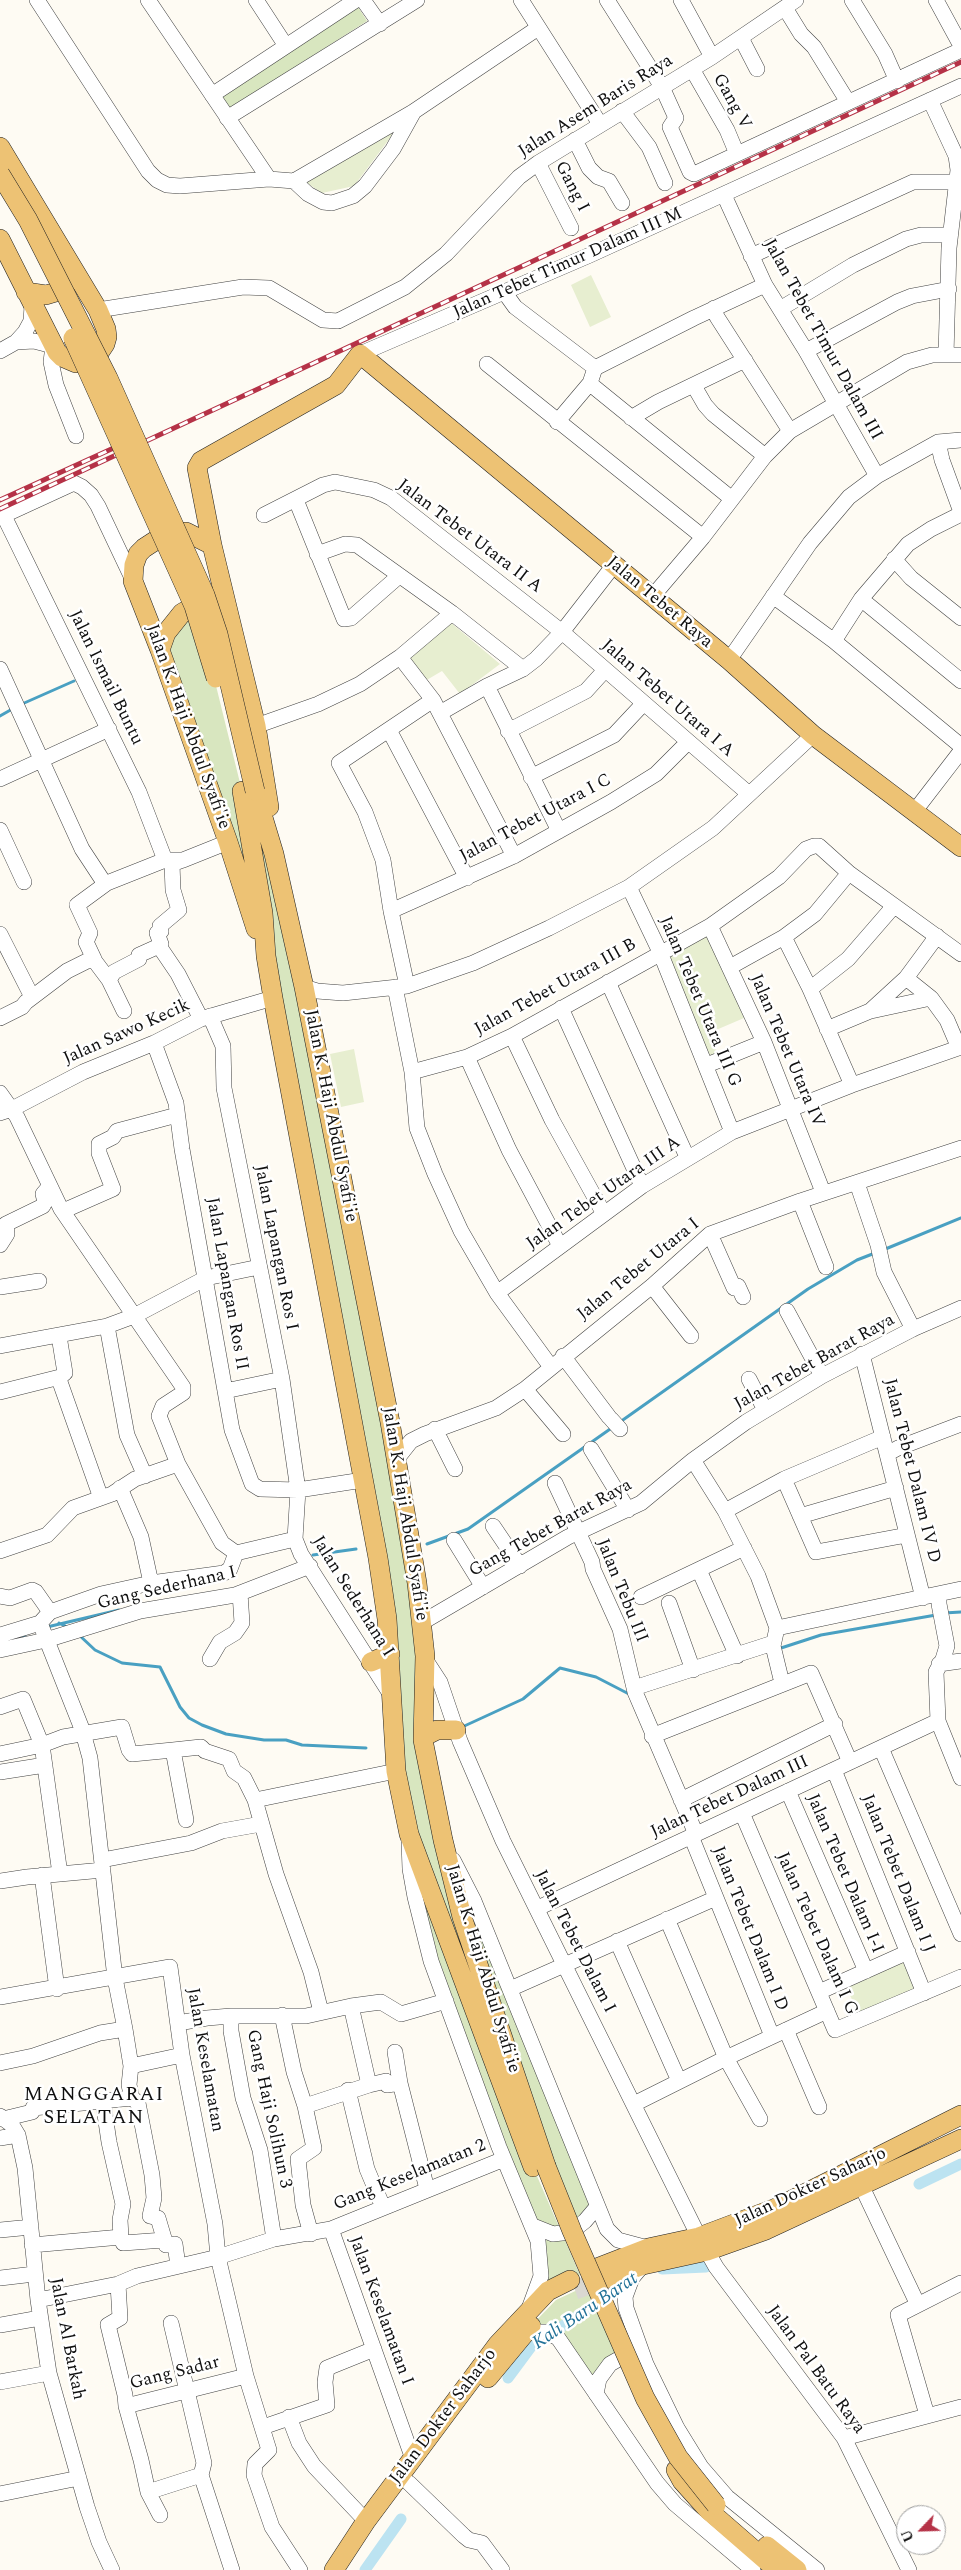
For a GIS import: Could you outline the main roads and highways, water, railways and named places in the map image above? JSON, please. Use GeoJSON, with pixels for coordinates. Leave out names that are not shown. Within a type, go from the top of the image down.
{"type":"FeatureCollection","features":[{"type":"Feature","properties":{"kind":"main road"},"geometry":{"type":"LineString","coordinates":[[0,147],[74,267],[98,310],[106,329],[107,337],[97,356],[83,362],[69,361],[62,357],[53,346],[29,299],[6,267],[0,239]]}},
{"type":"Feature","properties":{"kind":"main road","name":"Jalan K. Haji Abdul Syafi'ie"},"geometry":{"type":"LineString","coordinates":[[0,174],[28,220],[108,378],[166,512],[205,595],[218,634],[248,791],[263,913],[266,956],[273,998],[378,1558],[390,1654],[396,1765],[409,1834],[506,2072],[540,2167],[636,2401],[682,2481],[712,2508]]}},
{"type":"Feature","properties":{"kind":"main road","name":"Jalan K. Haji Abdul Syafi'ie"},"geometry":{"type":"LineString","coordinates":[[0,197],[32,255],[94,382],[194,606],[248,791],[274,854]]}},
{"type":"Feature","properties":{"kind":"main road"},"geometry":{"type":"LineString","coordinates":[[29,299],[56,292],[70,277],[74,267]]}},
{"type":"Feature","properties":{"kind":"main road","name":"Jalan Tebet Timur Dalam III M"},"geometry":{"type":"LineString","coordinates":[[197,471],[201,461],[336,385],[360,354]]}},
{"type":"Feature","properties":{"kind":"main road","name":"Jalan Tebet Raya"},"geometry":{"type":"LineString","coordinates":[[360,354],[729,660],[813,735],[961,847]]}},
{"type":"Feature","properties":{"kind":"main road","name":"Jalan K. Haji Abdul Syafi'ie"},"geometry":{"type":"LineString","coordinates":[[197,471],[212,545],[256,726],[270,811],[274,854],[304,987],[396,1460],[413,1557],[425,1659],[423,1740],[443,1840],[462,1917],[506,2072]]}},
{"type":"Feature","properties":{"kind":"main road","name":"Jalan K. Haji Abdul Syafi'ie"},"geometry":{"type":"LineString","coordinates":[[212,545],[186,532],[167,533],[138,554],[134,565],[133,581],[160,650],[266,956]]}},
{"type":"Feature","properties":{"kind":"main road"},"geometry":{"type":"LineString","coordinates":[[160,650],[170,627],[182,614],[196,604],[212,602],[230,615]]}},
{"type":"Feature","properties":{"kind":"main road"},"geometry":{"type":"LineString","coordinates":[[371,1662],[390,1654]]}},
{"type":"Feature","properties":{"kind":"main road"},"geometry":{"type":"LineString","coordinates":[[423,1740],[438,1730],[456,1730]]}},
{"type":"Feature","properties":{"kind":"main road","name":"Jalan Dokter Saharjo"},"geometry":{"type":"LineString","coordinates":[[703,2244],[961,2114]]}},
{"type":"Feature","properties":{"kind":"main road","name":"Jalan Dokter Saharjo"},"geometry":{"type":"LineString","coordinates":[[602,2273],[780,2224],[961,2139]]}},
{"type":"Feature","properties":{"kind":"main road","name":"Jalan Dokter Saharjo"},"geometry":{"type":"LineString","coordinates":[[334,2570],[366,2521],[493,2350],[528,2310],[548,2291],[572,2285],[556,2300],[532,2331],[421,2494],[347,2570]]}},
{"type":"Feature","properties":{"kind":"main road"},"geometry":{"type":"LineString","coordinates":[[712,2508],[777,2570]]}},
{"type":"Feature","properties":{"kind":"main road"},"geometry":{"type":"LineString","coordinates":[[712,2508],[797,2570]]}},
{"type":"Feature","properties":{"kind":"waterway"},"geometry":{"type":"LineString","coordinates":[[22,704],[74,681]]}},
{"type":"Feature","properties":{"kind":"waterway"},"geometry":{"type":"LineString","coordinates":[[0,716],[14,708]]}},
{"type":"Feature","properties":{"kind":"waterway"},"geometry":{"type":"LineString","coordinates":[[883,1250],[961,1218]]}},
{"type":"Feature","properties":{"kind":"waterway"},"geometry":{"type":"LineString","coordinates":[[620,1422],[808,1289],[857,1260],[875,1253]]}},
{"type":"Feature","properties":{"kind":"waterway"},"geometry":{"type":"LineString","coordinates":[[427,1544],[468,1529],[613,1427]]}},
{"type":"Feature","properties":{"kind":"waterway"},"geometry":{"type":"LineString","coordinates":[[313,1555],[356,1549]]}},
{"type":"Feature","properties":{"kind":"waterway"},"geometry":{"type":"LineString","coordinates":[[47,1627],[119,1610]]}},
{"type":"Feature","properties":{"kind":"waterway"},"geometry":{"type":"LineString","coordinates":[[944,1613],[961,1612]]}},
{"type":"Feature","properties":{"kind":"waterway"},"geometry":{"type":"LineString","coordinates":[[778,1649],[821,1635],[936,1615]]}},
{"type":"Feature","properties":{"kind":"waterway"},"geometry":{"type":"LineString","coordinates":[[59,1623],[67,1627]]}},
{"type":"Feature","properties":{"kind":"waterway"},"geometry":{"type":"LineString","coordinates":[[78,1634],[95,1650],[122,1663],[160,1667],[180,1707],[189,1718],[202,1725],[226,1734],[264,1740],[286,1740],[302,1745],[366,1748]]}},
{"type":"Feature","properties":{"kind":"waterway"},"geometry":{"type":"LineString","coordinates":[[10,1641],[25,1635]]}},
{"type":"Feature","properties":{"kind":"waterway"},"geometry":{"type":"LineString","coordinates":[[460,1728],[523,1699],[560,1668],[596,1677],[627,1693],[632,1693]]}},
{"type":"Feature","properties":{"kind":"waterway","name":"Kali Baru Barat"},"geometry":{"type":"LineString","coordinates":[[919,2184],[961,2164]]}},
{"type":"Feature","properties":{"kind":"waterway","name":"Kali Baru Barat"},"geometry":{"type":"LineString","coordinates":[[662,2269],[706,2267]]}},
{"type":"Feature","properties":{"kind":"waterway","name":"Kali Baru Barat"},"geometry":{"type":"LineString","coordinates":[[508,2378],[531,2347],[632,2280]]}},
{"type":"Feature","properties":{"kind":"waterway","name":"Kali Baru Barat"},"geometry":{"type":"LineString","coordinates":[[365,2570],[401,2519]]}},
{"type":"Feature","properties":{"kind":"tunnel"},"geometry":{"type":"LineString","coordinates":[[575,2290],[605,2279]]}},
{"type":"Feature","properties":{"kind":"railway"},"geometry":{"type":"LineString","coordinates":[[0,509],[961,62]]}},
{"type":"Feature","properties":{"kind":"railway"},"geometry":{"type":"LineString","coordinates":[[0,500],[118,446]]}},
{"type":"Feature","properties":{"kind":"district","name":"MANGGARAI SELATAN"},"geometry":{"type":"Point","coordinates":[94,2108]}}]}
